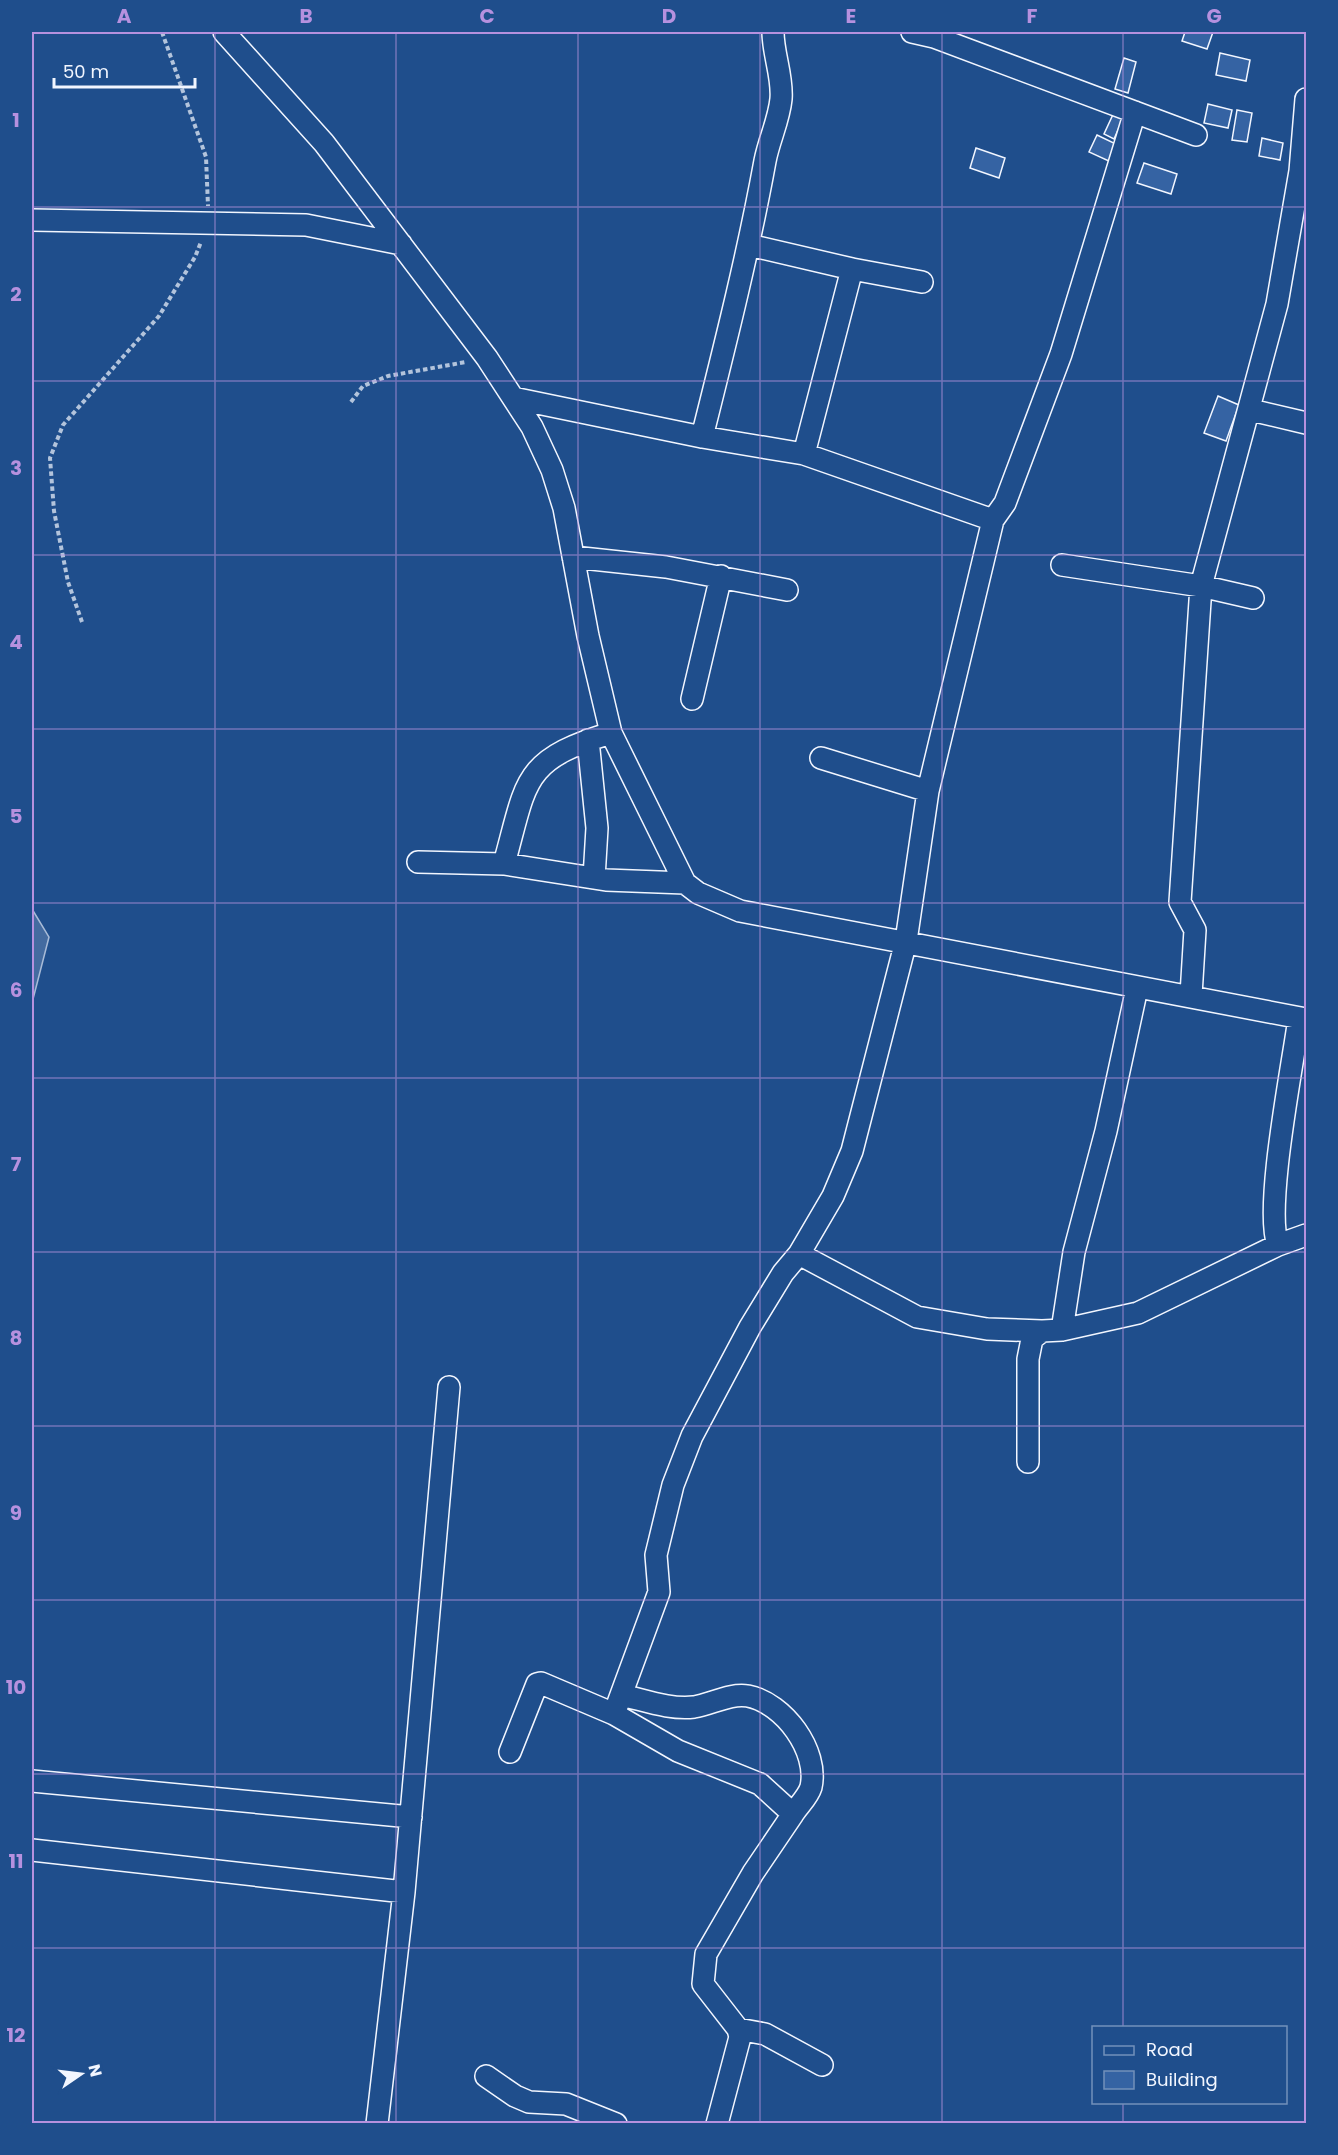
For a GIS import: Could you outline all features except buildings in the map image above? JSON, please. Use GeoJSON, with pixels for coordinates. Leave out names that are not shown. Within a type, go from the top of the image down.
{"type":"FeatureCollection","features":[{"type":"Feature","properties":{"kind":"street"},"geometry":{"type":"LineString","coordinates":[[224,32],[324,143],[488,358],[532,427],[552,470],[564,508],[591,647],[611,732],[686,884],[698,893],[740,911],[1015,961],[1137,988],[1191,995],[1303,1018],[1279,1169],[1274,1220],[1274,1234],[1278,1245]]}},
{"type":"Feature","properties":{"kind":"street"},"geometry":{"type":"LineString","coordinates":[[702,437],[749,245],[767,149],[781,96],[773,53],[772,32]]}},
{"type":"Feature","properties":{"kind":"street"},"geometry":{"type":"LineString","coordinates":[[912,32],[934,36],[1196,135]]}},
{"type":"Feature","properties":{"kind":"street"},"geometry":{"type":"LineString","coordinates":[[1191,995],[1195,930],[1180,902],[1201,586],[1251,410],[1277,304],[1300,171],[1306,99]]}},
{"type":"Feature","properties":{"kind":"street"},"geometry":{"type":"LineString","coordinates":[[617,1705],[659,1593],[656,1555],[673,1485],[692,1436],[750,1327],[783,1273],[799,1254],[833,1196],[852,1150],[906,941],[928,791],[993,520],[1005,503],[1061,354],[1135,112]]}},
{"type":"Feature","properties":{"kind":"street"},"geometry":{"type":"LineString","coordinates":[[32,220],[306,225],[401,244]]}},
{"type":"Feature","properties":{"kind":"street"},"geometry":{"type":"LineString","coordinates":[[749,245],[852,269],[922,282]]}},
{"type":"Feature","properties":{"kind":"street"},"geometry":{"type":"LineString","coordinates":[[804,454],[852,269]]}},
{"type":"Feature","properties":{"kind":"street"},"geometry":{"type":"LineString","coordinates":[[513,398],[702,437],[804,454],[993,520]]}},
{"type":"Feature","properties":{"kind":"street"},"geometry":{"type":"LineString","coordinates":[[1251,410],[1306,423]]}},
{"type":"Feature","properties":{"kind":"street"},"geometry":{"type":"LineString","coordinates":[[573,557],[721,576],[787,590]]}},
{"type":"Feature","properties":{"kind":"street"},"geometry":{"type":"LineString","coordinates":[[1062,565],[1201,586],[1253,598]]}},
{"type":"Feature","properties":{"kind":"street"},"geometry":{"type":"LineString","coordinates":[[692,699],[721,576]]}},
{"type":"Feature","properties":{"kind":"street"},"geometry":{"type":"LineString","coordinates":[[504,864],[520,801],[533,774],[544,762],[566,748],[611,732]]}},
{"type":"Feature","properties":{"kind":"street"},"geometry":{"type":"LineString","coordinates":[[588,740],[597,828],[594,878]]}},
{"type":"Feature","properties":{"kind":"street"},"geometry":{"type":"LineString","coordinates":[[821,758],[928,791]]}},
{"type":"Feature","properties":{"kind":"street"},"geometry":{"type":"LineString","coordinates":[[418,862],[504,864],[594,878],[686,884]]}},
{"type":"Feature","properties":{"kind":"street"},"geometry":{"type":"LineString","coordinates":[[1052,1330],[1106,1131],[1137,988]]}},
{"type":"Feature","properties":{"kind":"street"},"geometry":{"type":"LineString","coordinates":[[799,1254],[917,1317],[987,1329],[1052,1330],[1138,1313],[1278,1245],[1306,1235]]}},
{"type":"Feature","properties":{"kind":"street"},"geometry":{"type":"LineString","coordinates":[[1028,1462],[1028,1359],[1032,1339],[1052,1330]]}},
{"type":"Feature","properties":{"kind":"street"},"geometry":{"type":"LineString","coordinates":[[377,2124],[404,1892],[449,1387]]}},
{"type":"Feature","properties":{"kind":"street"},"geometry":{"type":"LineString","coordinates":[[510,1752],[537,1684],[541,1683],[617,1705],[679,1708],[748,1696],[778,1710],[793,1726],[810,1766],[810,1790],[753,1873],[706,1954],[703,1984],[738,2029],[738,2049],[717,2124]]}},
{"type":"Feature","properties":{"kind":"street"},"geometry":{"type":"LineString","coordinates":[[617,1705],[678,1751],[760,1784],[793,1814]]}},
{"type":"Feature","properties":{"kind":"street"},"geometry":{"type":"LineString","coordinates":[[32,1781],[411,1817]]}},
{"type":"Feature","properties":{"kind":"street"},"geometry":{"type":"LineString","coordinates":[[32,1850],[404,1892]]}},
{"type":"Feature","properties":{"kind":"street"},"geometry":{"type":"LineString","coordinates":[[738,2029],[765,2034],[822,2065]]}},
{"type":"Feature","properties":{"kind":"street"},"geometry":{"type":"LineString","coordinates":[[486,2076],[515,2096],[529,2102],[566,2104],[616,2124]]}},
{"type":"Feature","properties":{"kind":"path"},"geometry":{"type":"LineString","coordinates":[[82,622],[64,562],[54,511],[50,458],[63,425],[159,316],[195,257],[208,222],[206,157],[162,32]]}},
{"type":"Feature","properties":{"kind":"path"},"geometry":{"type":"LineString","coordinates":[[351,402],[363,386],[388,376],[488,358]]}},
{"type":"Feature","properties":{"kind":"water"},"geometry":{"type":"Polygon","coordinates":[[[32,909],[49,937],[32,1003],[32,909]]]}}]}
